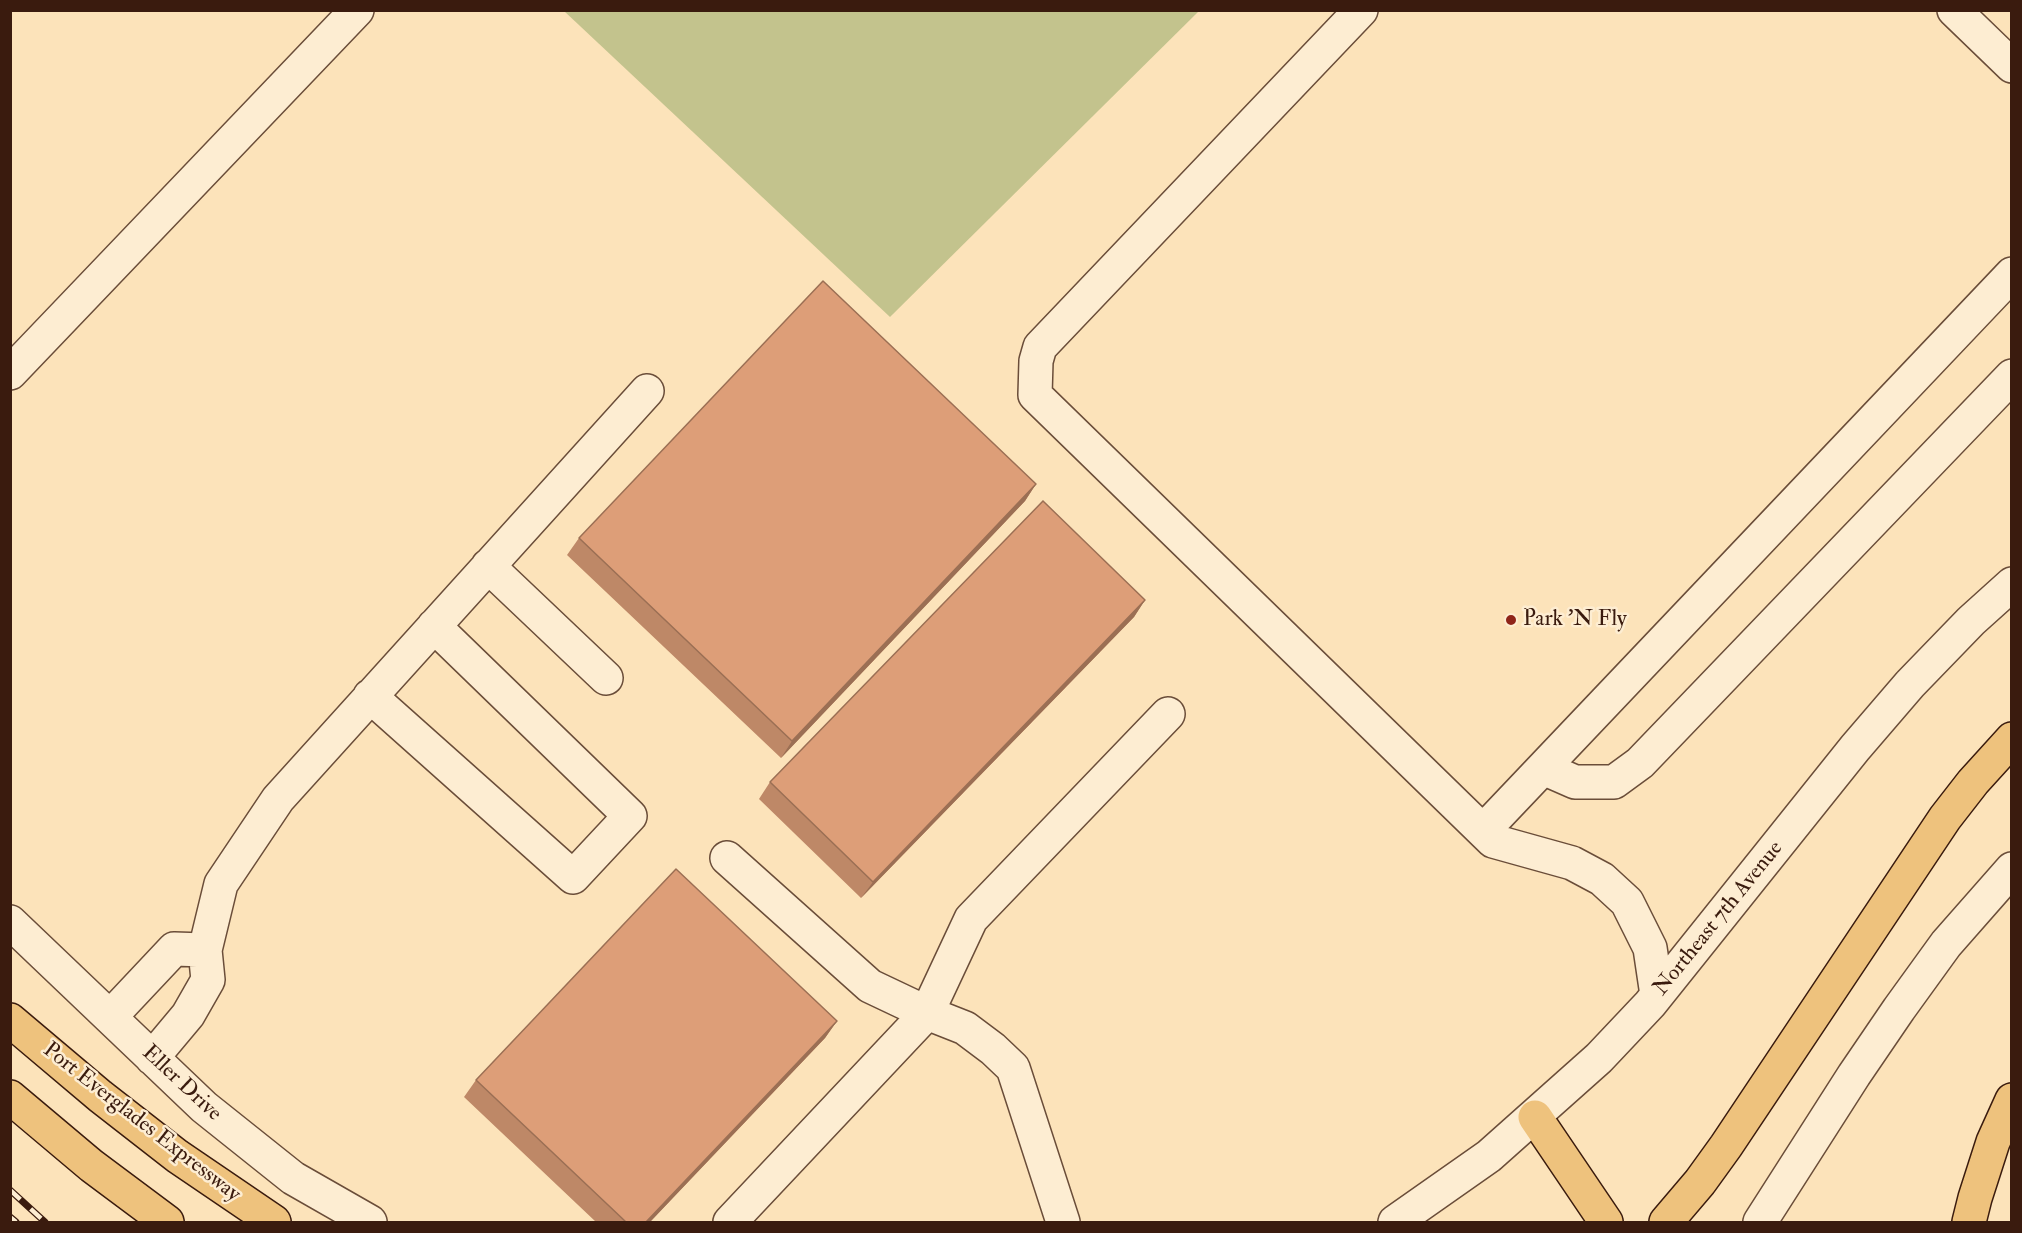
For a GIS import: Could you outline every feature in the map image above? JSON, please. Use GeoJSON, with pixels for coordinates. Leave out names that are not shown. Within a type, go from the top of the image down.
{"type":"FeatureCollection","features":[{"type":"Feature","properties":{"kind":"highway"},"geometry":{"type":"LineString","coordinates":[[1666,1222],[1700,1182],[1726,1146],[1946,818],[1973,782],[2012,739]]}},
{"type":"Feature","properties":{"kind":"highway","name":"Port Everglades Expressway"},"geometry":{"type":"LineString","coordinates":[[10,1020],[100,1096],[177,1156],[274,1222]]}},
{"type":"Feature","properties":{"kind":"highway"},"geometry":{"type":"LineString","coordinates":[[10,1097],[92,1166],[167,1222]]}},
{"type":"Feature","properties":{"kind":"highway"},"geometry":{"type":"LineString","coordinates":[[1969,1222],[1993,1142],[2012,1100]]}},
{"type":"Feature","properties":{"kind":"highway"},"geometry":{"type":"LineString","coordinates":[[1535,1117],[1606,1222]]}},
{"type":"Feature","properties":{"kind":"street"},"geometry":{"type":"LineString","coordinates":[[10,372],[357,10]]}},
{"type":"Feature","properties":{"kind":"street"},"geometry":{"type":"LineString","coordinates":[[1361,10],[1040,347],[1036,361],[1035,395],[1493,841],[1572,863],[1602,879],[1627,902],[1650,948],[1656,995]]}},
{"type":"Feature","properties":{"kind":"street"},"geometry":{"type":"LineString","coordinates":[[1954,10],[2012,66]]}},
{"type":"Feature","properties":{"kind":"street"},"geometry":{"type":"LineString","coordinates":[[1483,831],[2012,274]]}},
{"type":"Feature","properties":{"kind":"street"},"geometry":{"type":"LineString","coordinates":[[1543,768],[1575,782],[1614,782],[1640,763],[2012,376]]}},
{"type":"Feature","properties":{"kind":"street"},"geometry":{"type":"LineString","coordinates":[[152,1058],[188,1015],[208,980],[205,950],[221,884],[278,799],[647,391]]}},
{"type":"Feature","properties":{"kind":"street"},"geometry":{"type":"LineString","coordinates":[[488,567],[606,678]]}},
{"type":"Feature","properties":{"kind":"street","name":"Northeast 7th Avenue"},"geometry":{"type":"LineString","coordinates":[[1395,1222],[1489,1156],[1599,1058],[1656,995],[1889,708],[1971,621],[2012,584]]}},
{"type":"Feature","properties":{"kind":"street"},"geometry":{"type":"LineString","coordinates":[[370,696],[573,877],[630,816],[434,626]]}},
{"type":"Feature","properties":{"kind":"street"},"geometry":{"type":"LineString","coordinates":[[730,1222],[927,1013],[971,919],[1168,714]]}},
{"type":"Feature","properties":{"kind":"street"},"geometry":{"type":"LineString","coordinates":[[728,858],[870,986],[965,1028],[993,1048],[1013,1068],[1063,1222]]}},
{"type":"Feature","properties":{"kind":"street"},"geometry":{"type":"LineString","coordinates":[[1760,1222],[1899,1009],[1946,944],[2012,868]]}},
{"type":"Feature","properties":{"kind":"street","name":"Eller Drive"},"geometry":{"type":"LineString","coordinates":[[10,922],[204,1107],[293,1178],[370,1222]]}},
{"type":"Feature","properties":{"kind":"street"},"geometry":{"type":"LineString","coordinates":[[110,1017],[174,949],[205,950]]}},
{"type":"Feature","properties":{"kind":"green space"},"geometry":{"type":"Polygon","coordinates":[[[564,11],[1199,11],[890,317],[564,11]]]}},
{"type":"Feature","properties":{"kind":"building"},"geometry":{"type":"Polygon","coordinates":[[[823,281],[1036,484],[792,741],[579,538],[823,281]]]}},
{"type":"Feature","properties":{"kind":"building"},"geometry":{"type":"Polygon","coordinates":[[[1043,501],[1145,600],[873,882],[770,782],[1043,501]]]}},
{"type":"Feature","properties":{"kind":"building"},"geometry":{"type":"Polygon","coordinates":[[[676,869],[837,1021],[646,1222],[626,1222],[476,1080],[676,869]]]}},
{"type":"Feature","properties":{"kind":"railway"},"geometry":{"type":"LineString","coordinates":[[10,1190],[45,1222]]}},
{"type":"Feature","properties":{"kind":"railway"},"geometry":{"type":"LineString","coordinates":[[10,1217],[16,1222]]}},
{"type":"Feature","properties":{"kind":"place","name":"Park 'N Fly"},"geometry":{"type":"Point","coordinates":[1511,620]}}]}
